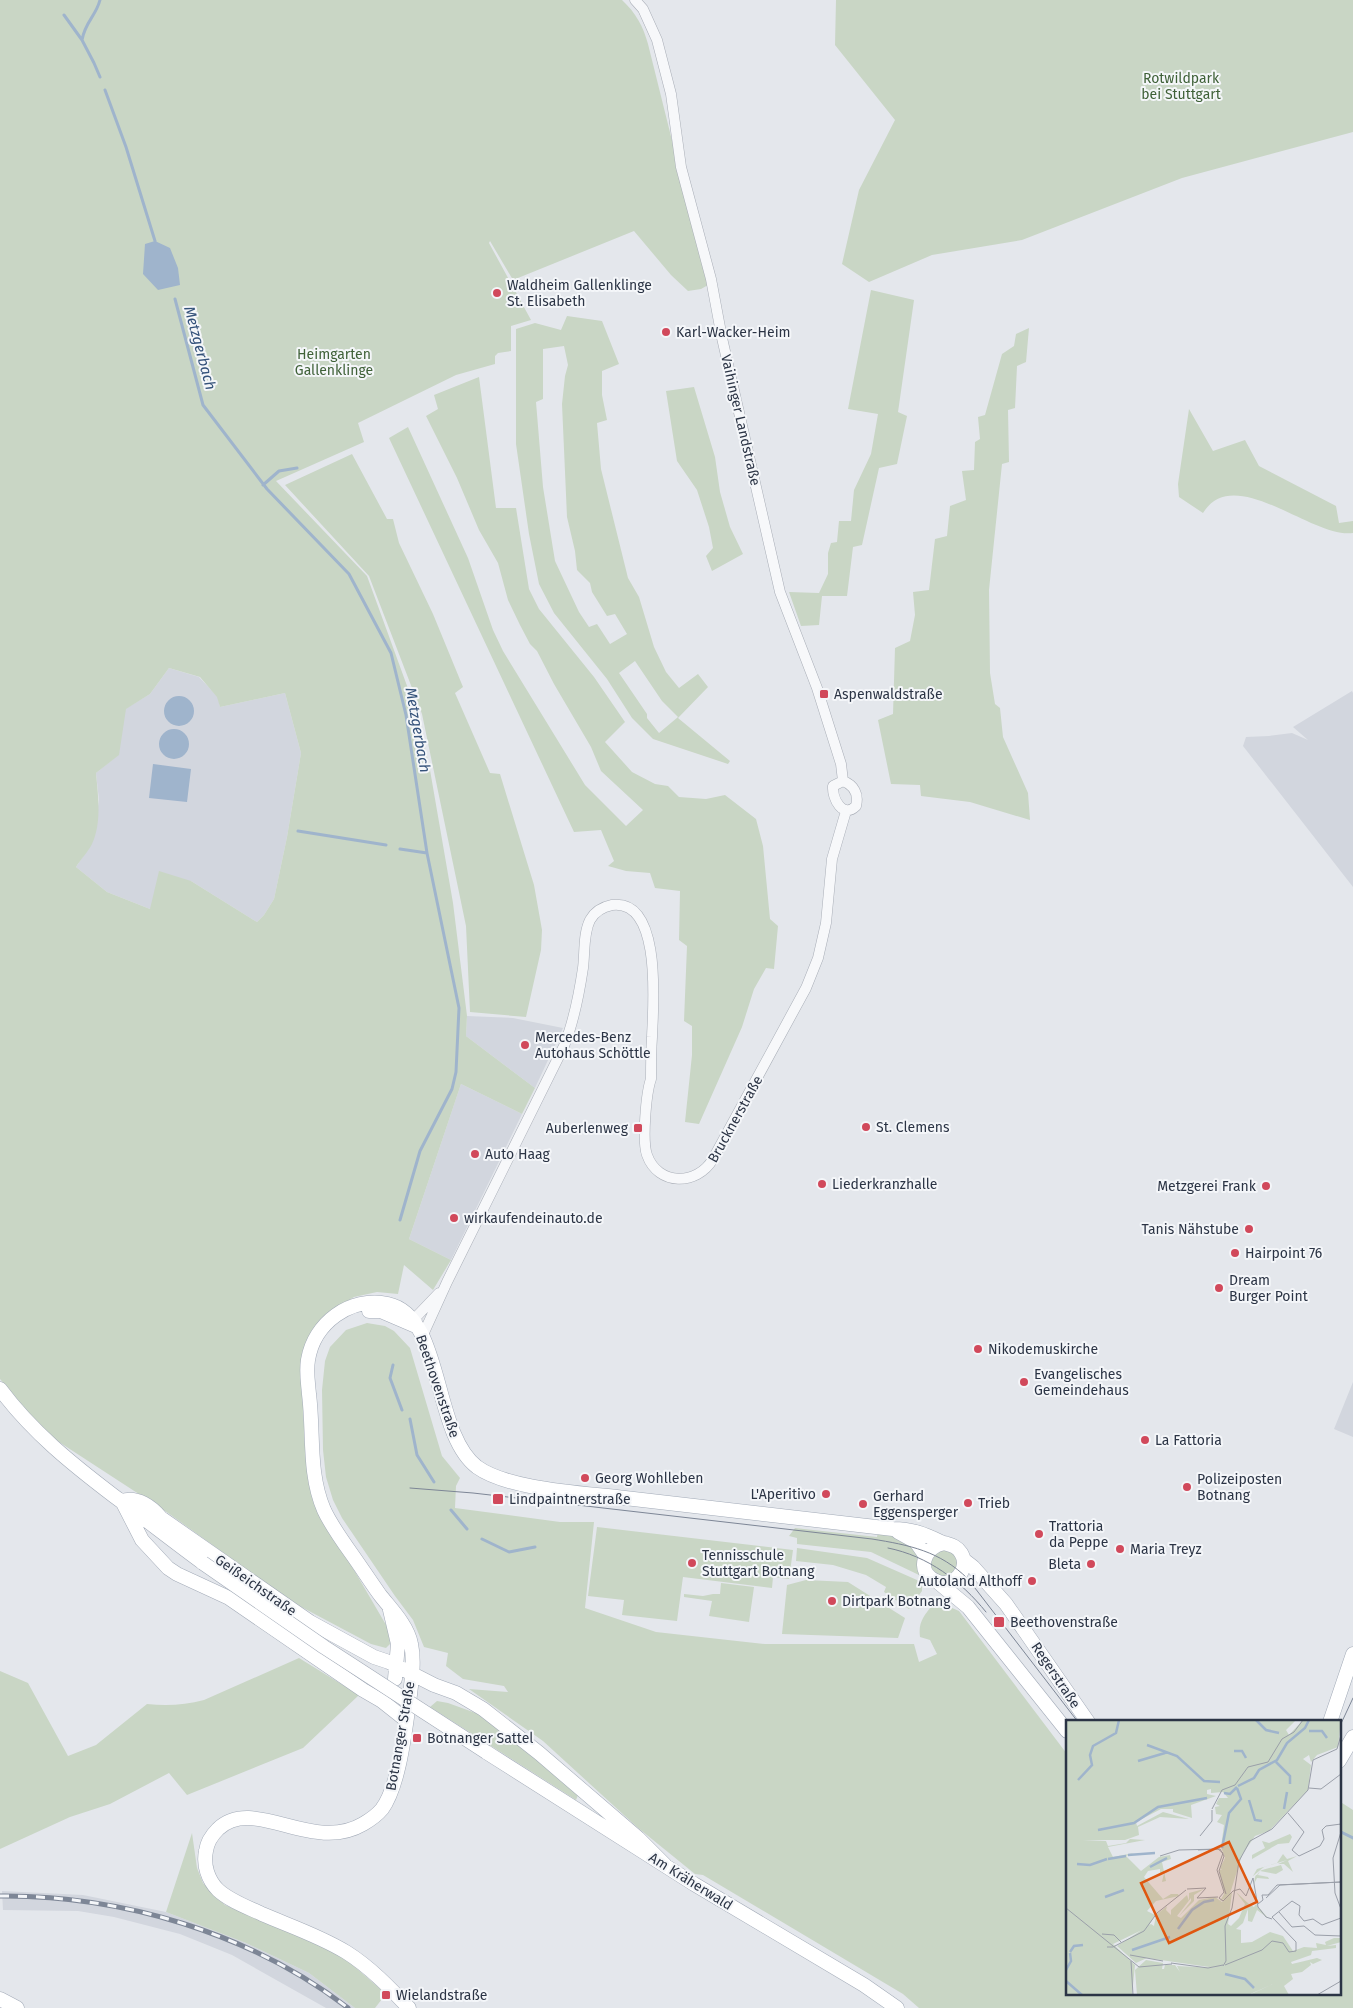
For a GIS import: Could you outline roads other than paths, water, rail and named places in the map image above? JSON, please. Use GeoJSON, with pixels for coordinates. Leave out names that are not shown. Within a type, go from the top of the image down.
{"type":"FeatureCollection","features":[{"type":"Feature","properties":{"kind":"main road","name":"Botnanger Straße"},"geometry":{"type":"LineString","coordinates":[[410,2008],[367,1967],[349,1953],[317,1936],[246,1907],[227,1897],[214,1886],[209,1878],[205,1858],[208,1842],[213,1835],[225,1824],[240,1818],[258,1819],[319,1834],[344,1832],[366,1823],[382,1810],[389,1798],[395,1779],[406,1720],[411,1684],[412,1647],[409,1637],[333,1527],[322,1504],[313,1469],[310,1398],[318,1350],[328,1332],[345,1319],[353,1315],[374,1311],[416,1323]]}},
{"type":"Feature","properties":{"kind":"main road","name":"Beethovenstraße"},"geometry":{"type":"LineString","coordinates":[[416,1323],[429,1352],[456,1440],[469,1461],[492,1476],[508,1482],[552,1489],[893,1529],[908,1529],[922,1532],[956,1547],[961,1552],[964,1560]]}},
{"type":"Feature","properties":{"kind":"main road","name":"Geißeichstraße"},"geometry":{"type":"LineString","coordinates":[[0,1389],[31,1426],[84,1472],[180,1546],[316,1642],[486,1752]]}},
{"type":"Feature","properties":{"kind":"main road","name":"Geißeichstraße"},"geometry":{"type":"LineString","coordinates":[[122,1502],[132,1499],[141,1502],[288,1608],[396,1672],[411,1684],[434,1685],[456,1693],[483,1709],[538,1753],[593,1801]]}},
{"type":"Feature","properties":{"kind":"main road","name":"Geißeichstraße"},"geometry":{"type":"LineString","coordinates":[[122,1502],[134,1528],[168,1568],[229,1598],[382,1701],[406,1720]]}},
{"type":"Feature","properties":{"kind":"main road","name":"Beethovenstraße"},"geometry":{"type":"LineString","coordinates":[[893,1529],[910,1537],[925,1555],[924,1566],[929,1577],[940,1583]]}},
{"type":"Feature","properties":{"kind":"main road"},"geometry":{"type":"LineString","coordinates":[[925,1555],[932,1547],[944,1543]]}},
{"type":"Feature","properties":{"kind":"main road"},"geometry":{"type":"LineString","coordinates":[[180,1546],[174,1554],[173,1562],[190,1579]]}},
{"type":"Feature","properties":{"kind":"main road"},"geometry":{"type":"LineString","coordinates":[[940,1583],[947,1583],[959,1577],[964,1566],[964,1560]]}},
{"type":"Feature","properties":{"kind":"main road","name":"Regerstraße"},"geometry":{"type":"LineString","coordinates":[[964,1560],[973,1567],[1006,1604],[1087,1720]]}},
{"type":"Feature","properties":{"kind":"main road","name":"Regerstraße"},"geometry":{"type":"LineString","coordinates":[[940,1583],[968,1606],[1066,1730]]}},
{"type":"Feature","properties":{"kind":"main road"},"geometry":{"type":"LineString","coordinates":[[351,1681],[382,1683],[396,1672],[398,1644],[389,1607]]}},
{"type":"Feature","properties":{"kind":"main road"},"geometry":{"type":"LineString","coordinates":[[1331,1720],[1353,1654]]}},
{"type":"Feature","properties":{"kind":"main road"},"geometry":{"type":"LineString","coordinates":[[382,1701],[400,1700],[411,1684]]}},
{"type":"Feature","properties":{"kind":"main road"},"geometry":{"type":"LineString","coordinates":[[1340,1759],[1353,1737]]}},
{"type":"Feature","properties":{"kind":"main road","name":"Am Kräherwald"},"geometry":{"type":"LineString","coordinates":[[486,1752],[596,1823],[864,1985],[898,2008]]}},
{"type":"Feature","properties":{"kind":"main road"},"geometry":{"type":"LineString","coordinates":[[593,1801],[598,1814],[596,1823]]}},
{"type":"Feature","properties":{"kind":"main road"},"geometry":{"type":"LineString","coordinates":[[593,1801],[638,1838],[664,1865]]}},
{"type":"Feature","properties":{"kind":"street","name":"Vaihinger Landstraße"},"geometry":{"type":"LineString","coordinates":[[635,0],[643,9],[658,40],[671,94],[681,167],[712,278],[722,338],[780,592],[817,688],[841,764],[843,780],[852,786],[857,796],[856,806],[846,811]]}},
{"type":"Feature","properties":{"kind":"street"},"geometry":{"type":"LineString","coordinates":[[843,780],[833,786],[833,795],[838,805],[846,811]]}},
{"type":"Feature","properties":{"kind":"street","name":"Brucknerstraße"},"geometry":{"type":"LineString","coordinates":[[447,1282],[564,1046],[581,983],[587,930],[594,914],[607,906],[616,905],[624,907],[636,916],[646,934],[652,958],[654,999],[651,1079],[648,1088],[645,1131],[647,1155],[657,1170],[666,1176],[678,1179],[696,1176],[704,1172],[713,1159],[806,988],[822,944],[832,860],[846,811]]}},
{"type":"Feature","properties":{"kind":"street"},"geometry":{"type":"LineString","coordinates":[[416,1323],[447,1282]]}},
{"type":"Feature","properties":{"kind":"street"},"geometry":{"type":"LineString","coordinates":[[416,1323],[447,1282]]}},
{"type":"Feature","properties":{"kind":"water"},"geometry":{"type":"Polygon","coordinates":[[[155,241],[170,248],[178,268],[180,285],[158,290],[143,274],[145,244],[155,241]]]}},
{"type":"Feature","properties":{"kind":"water"},"geometry":{"type":"Polygon","coordinates":[[[179,696],[190,700],[194,711],[190,722],[179,726],[168,722],[164,711],[168,700],[179,696]]]}},
{"type":"Feature","properties":{"kind":"water"},"geometry":{"type":"Polygon","coordinates":[[[174,729],[185,733],[189,744],[185,755],[174,759],[163,755],[159,744],[163,733],[174,729]]]}},
{"type":"Feature","properties":{"kind":"water"},"geometry":{"type":"Polygon","coordinates":[[[153,764],[191,769],[187,802],[149,798],[153,764]]]}},
{"type":"Feature","properties":{"kind":"waterway","name":"Metzgerbach"},"geometry":{"type":"LineString","coordinates":[[100,0],[83,34],[82,40],[100,77]]}},
{"type":"Feature","properties":{"kind":"waterway"},"geometry":{"type":"LineString","coordinates":[[64,15],[82,40]]}},
{"type":"Feature","properties":{"kind":"waterway","name":"Metzgerbach"},"geometry":{"type":"LineString","coordinates":[[105,90],[126,147],[155,241]]}},
{"type":"Feature","properties":{"kind":"waterway","name":"Metzgerbach"},"geometry":{"type":"LineString","coordinates":[[175,299],[203,405],[267,489],[349,574],[391,653],[406,715],[427,853],[459,1008],[456,1072],[452,1089],[420,1151],[400,1220]]}},
{"type":"Feature","properties":{"kind":"waterway"},"geometry":{"type":"LineString","coordinates":[[263,485],[279,471],[297,468]]}},
{"type":"Feature","properties":{"kind":"waterway"},"geometry":{"type":"LineString","coordinates":[[298,831],[386,845]]}},
{"type":"Feature","properties":{"kind":"waterway"},"geometry":{"type":"LineString","coordinates":[[400,849],[427,853]]}},
{"type":"Feature","properties":{"kind":"waterway","name":"Metzgerbach"},"geometry":{"type":"LineString","coordinates":[[393,1365],[390,1378],[402,1410]]}},
{"type":"Feature","properties":{"kind":"waterway","name":"Metzgerbach"},"geometry":{"type":"LineString","coordinates":[[410,1419],[417,1455],[434,1482]]}},
{"type":"Feature","properties":{"kind":"waterway","name":"Metzgerbach"},"geometry":{"type":"LineString","coordinates":[[451,1510],[467,1529]]}},
{"type":"Feature","properties":{"kind":"waterway","name":"Metzgerbach"},"geometry":{"type":"LineString","coordinates":[[482,1539],[509,1552],[535,1547]]}},
{"type":"Feature","properties":{"kind":"waterway","name":"Metzgerbach"},"geometry":{"type":"LineString","coordinates":[[1340,1832],[1353,1838]]}},
{"type":"Feature","properties":{"kind":"tram line"},"geometry":{"type":"LineString","coordinates":[[410,1488],[473,1493],[872,1539],[923,1551],[946,1562],[968,1579],[1076,1720]]}},
{"type":"Feature","properties":{"kind":"tram line"},"geometry":{"type":"LineString","coordinates":[[888,1548],[917,1557],[943,1571],[966,1590],[986,1612]]}},
{"type":"Feature","properties":{"kind":"tram line"},"geometry":{"type":"LineString","coordinates":[[1340,1726],[1353,1698]]}},
{"type":"Feature","properties":{"kind":"railway"},"geometry":{"type":"LineString","coordinates":[[0,1896],[46,1897],[92,1903],[138,1911],[183,1924],[227,1939],[269,1959],[310,1982],[348,2008]]}},
{"type":"Feature","properties":{"kind":"place","name":"Waldheim Gallenklinge St. Elisabeth"},"geometry":{"type":"Point","coordinates":[497,293]}},
{"type":"Feature","properties":{"kind":"place","name":"Karl-Wacker-Heim"},"geometry":{"type":"Point","coordinates":[666,332]}},
{"type":"Feature","properties":{"kind":"place","name":"Aspenwaldstraße"},"geometry":{"type":"Point","coordinates":[824,694]}},
{"type":"Feature","properties":{"kind":"place","name":"Mercedes-Benz Autohaus Schöttle"},"geometry":{"type":"Point","coordinates":[525,1045]}},
{"type":"Feature","properties":{"kind":"place","name":"St. Clemens"},"geometry":{"type":"Point","coordinates":[866,1127]}},
{"type":"Feature","properties":{"kind":"place","name":"Auberlenweg"},"geometry":{"type":"Point","coordinates":[638,1128]}},
{"type":"Feature","properties":{"kind":"place","name":"Auto Haag"},"geometry":{"type":"Point","coordinates":[475,1154]}},
{"type":"Feature","properties":{"kind":"place","name":"Liederkranzhalle"},"geometry":{"type":"Point","coordinates":[822,1184]}},
{"type":"Feature","properties":{"kind":"place","name":"Metzgerei Frank"},"geometry":{"type":"Point","coordinates":[1266,1186]}},
{"type":"Feature","properties":{"kind":"place","name":"wirkaufendeinauto.de"},"geometry":{"type":"Point","coordinates":[454,1218]}},
{"type":"Feature","properties":{"kind":"place","name":"Tanis Nähstube"},"geometry":{"type":"Point","coordinates":[1249,1229]}},
{"type":"Feature","properties":{"kind":"place","name":"Hairpoint 76"},"geometry":{"type":"Point","coordinates":[1235,1253]}},
{"type":"Feature","properties":{"kind":"place","name":"Dream Burger Point"},"geometry":{"type":"Point","coordinates":[1219,1288]}},
{"type":"Feature","properties":{"kind":"place","name":"Nikodemuskirche"},"geometry":{"type":"Point","coordinates":[978,1349]}},
{"type":"Feature","properties":{"kind":"place","name":"Evangelisches Gemeindehaus"},"geometry":{"type":"Point","coordinates":[1024,1382]}},
{"type":"Feature","properties":{"kind":"place","name":"La Fattoria"},"geometry":{"type":"Point","coordinates":[1145,1440]}},
{"type":"Feature","properties":{"kind":"place","name":"Georg Wohlleben"},"geometry":{"type":"Point","coordinates":[585,1478]}},
{"type":"Feature","properties":{"kind":"place","name":"Polizeiposten Botnang"},"geometry":{"type":"Point","coordinates":[1187,1487]}},
{"type":"Feature","properties":{"kind":"place","name":"L'Aperitivo"},"geometry":{"type":"Point","coordinates":[826,1494]}},
{"type":"Feature","properties":{"kind":"place","name":"Lindpaintnerstraße"},"geometry":{"type":"Point","coordinates":[498,1499]}},
{"type":"Feature","properties":{"kind":"place","name":"Trieb"},"geometry":{"type":"Point","coordinates":[968,1503]}},
{"type":"Feature","properties":{"kind":"place","name":"Gerhard Eggensperger"},"geometry":{"type":"Point","coordinates":[863,1504]}},
{"type":"Feature","properties":{"kind":"place","name":"Trattoria da Peppe"},"geometry":{"type":"Point","coordinates":[1039,1534]}},
{"type":"Feature","properties":{"kind":"place","name":"Maria Treyz"},"geometry":{"type":"Point","coordinates":[1120,1549]}},
{"type":"Feature","properties":{"kind":"place","name":"Tennisschule Stuttgart Botnang"},"geometry":{"type":"Point","coordinates":[692,1563]}},
{"type":"Feature","properties":{"kind":"place","name":"Bleta"},"geometry":{"type":"Point","coordinates":[1091,1564]}},
{"type":"Feature","properties":{"kind":"place","name":"Autoland Althoff"},"geometry":{"type":"Point","coordinates":[1032,1581]}},
{"type":"Feature","properties":{"kind":"place","name":"Dirtpark Botnang"},"geometry":{"type":"Point","coordinates":[832,1601]}},
{"type":"Feature","properties":{"kind":"place","name":"Beethovenstraße"},"geometry":{"type":"Point","coordinates":[999,1622]}},
{"type":"Feature","properties":{"kind":"place","name":"Botnanger Sattel"},"geometry":{"type":"Point","coordinates":[417,1738]}},
{"type":"Feature","properties":{"kind":"place","name":"Wielandstraße"},"geometry":{"type":"Point","coordinates":[386,1995]}},
{"type":"Feature","properties":{"kind":"park label","name":"Rotwildpark bei Stuttgart"},"geometry":{"type":"Point","coordinates":[1181,86]}},
{"type":"Feature","properties":{"kind":"park label","name":"Heimgarten Gallenklinge"},"geometry":{"type":"Point","coordinates":[334,362]}}]}
